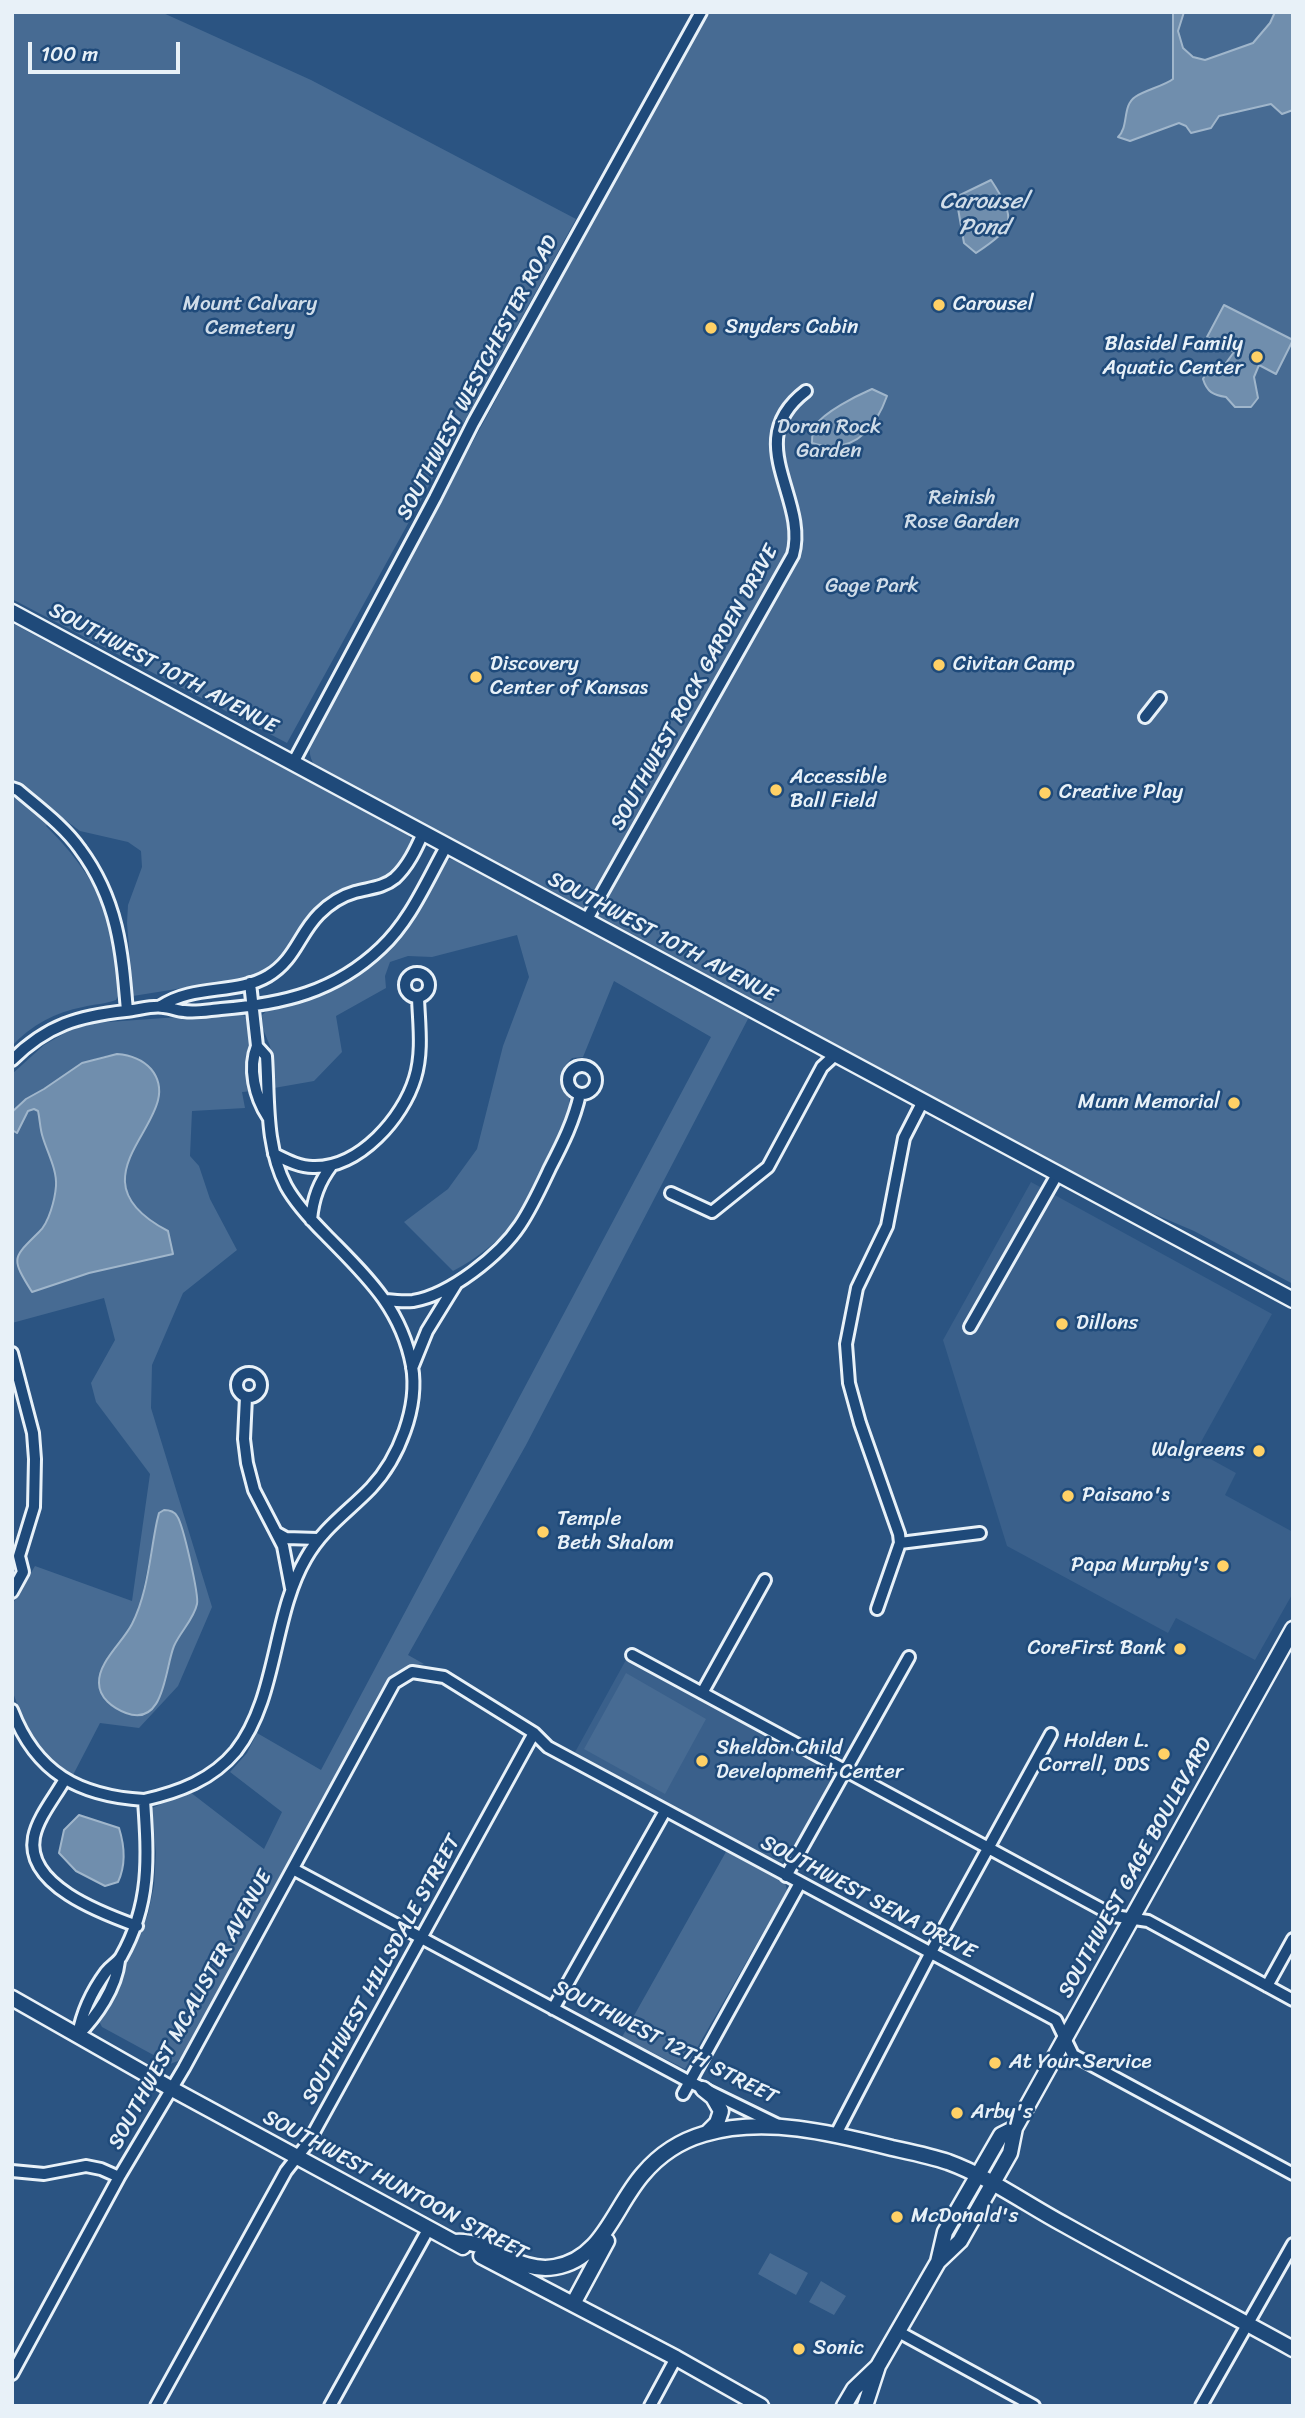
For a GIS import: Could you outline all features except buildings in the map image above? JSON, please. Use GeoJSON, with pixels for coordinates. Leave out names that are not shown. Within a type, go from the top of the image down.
{"type":"FeatureCollection","features":[{"type":"Feature","properties":{"kind":"main road","name":"SOUTHWEST 10TH AVENUE"},"geometry":{"type":"LineString","coordinates":[[12,612],[1293,1300]]}},
{"type":"Feature","properties":{"kind":"main road","name":"SOUTHWEST GAGE BOULEVARD"},"geometry":{"type":"LineString","coordinates":[[865,2406],[878,2366],[897,2331],[938,2262],[960,2241],[993,2184],[1010,2153],[1015,2128],[1289,1646],[1293,1629]]}},
{"type":"Feature","properties":{"kind":"main road","name":"SOUTHWEST HUNTOON STREET"},"geometry":{"type":"LineString","coordinates":[[12,1998],[172,2089],[761,2406]]}},
{"type":"Feature","properties":{"kind":"main road"},"geometry":{"type":"LineString","coordinates":[[696,2086],[713,2097],[721,2111],[718,2123],[707,2133]]}},
{"type":"Feature","properties":{"kind":"main road"},"geometry":{"type":"LineString","coordinates":[[455,2242],[468,2241],[528,2266],[544,2269],[567,2264],[589,2252],[598,2243],[642,2175],[663,2155],[690,2138],[748,2126],[790,2129]]}},
{"type":"Feature","properties":{"kind":"main road","name":"SOUTHWEST GAGE BOULEVARD"},"geometry":{"type":"LineString","coordinates":[[938,2262],[945,2232],[977,2175],[1001,2135],[1015,2128]]}},
{"type":"Feature","properties":{"kind":"main road","name":"SOUTHWEST 12TH STREET"},"geometry":{"type":"LineString","coordinates":[[790,2129],[835,2136],[947,2162],[977,2175],[1293,2349]]}},
{"type":"Feature","properties":{"kind":"main road"},"geometry":{"type":"LineString","coordinates":[[573,2304],[630,2192]]}},
{"type":"Feature","properties":{"kind":"main road","name":"SOUTHWEST GAGE BOULEVARD"},"geometry":{"type":"LineString","coordinates":[[844,2406],[854,2389],[878,2366]]}},
{"type":"Feature","properties":{"kind":"street","name":"SOUTHWEST WESTCHESTER ROAD"},"geometry":{"type":"LineString","coordinates":[[293,763],[473,423],[701,12]]}},
{"type":"Feature","properties":{"kind":"street","name":"SOUTHWEST ROCK GARDEN DRIVE"},"geometry":{"type":"LineString","coordinates":[[586,921],[793,555],[796,522],[782,482],[778,439],[780,424],[786,411],[794,400],[806,391]]}},
{"type":"Feature","properties":{"kind":"street"},"geometry":{"type":"LineString","coordinates":[[1145,717],[1160,698]]}},
{"type":"Feature","properties":{"kind":"street"},"geometry":{"type":"LineString","coordinates":[[12,788],[18,790],[51,819],[79,848],[103,888],[112,906],[119,937],[127,1011]]}},
{"type":"Feature","properties":{"kind":"street"},"geometry":{"type":"LineString","coordinates":[[161,1006],[176,996],[250,983],[281,967],[292,955],[313,921],[333,902],[394,879],[411,858],[423,833]]}},
{"type":"Feature","properties":{"kind":"street"},"geometry":{"type":"LineString","coordinates":[[12,1060],[27,1046],[61,1025],[81,1017],[161,1006],[185,1012],[253,1006],[300,997],[343,977],[383,947],[406,918],[447,845]]}},
{"type":"Feature","properties":{"kind":"street"},"geometry":{"type":"LineString","coordinates":[[12,1710],[27,1744],[49,1767],[65,1779],[98,1794],[144,1800],[186,1788],[223,1765],[244,1739],[258,1710],[298,1573],[318,1539],[372,1487],[394,1456],[408,1417],[412,1368],[405,1340],[386,1300],[311,1220],[286,1185],[274,1154],[268,1117],[258,1102],[254,1079],[253,1057],[257,1046],[250,983]]}},
{"type":"Feature","properties":{"kind":"street"},"geometry":{"type":"LineString","coordinates":[[274,1154],[303,1166],[332,1165],[360,1150],[386,1129],[408,1096],[418,1063],[418,998]]}},
{"type":"Feature","properties":{"kind":"street"},"geometry":{"type":"LineString","coordinates":[[671,1193],[712,1212],[768,1167],[822,1067],[835,1055]]}},
{"type":"Feature","properties":{"kind":"street"},"geometry":{"type":"LineString","coordinates":[[386,1300],[414,1301],[429,1297],[458,1282],[498,1252],[520,1226],[573,1122],[580,1094]]}},
{"type":"Feature","properties":{"kind":"street"},"geometry":{"type":"LineString","coordinates":[[877,1609],[900,1543],[900,1534],[860,1423],[849,1383],[846,1344],[857,1288],[887,1226],[904,1138],[923,1101]]}},
{"type":"Feature","properties":{"kind":"street"},"geometry":{"type":"LineString","coordinates":[[311,1220],[317,1186],[332,1165]]}},
{"type":"Feature","properties":{"kind":"street"},"geometry":{"type":"LineString","coordinates":[[970,1326],[1058,1173]]}},
{"type":"Feature","properties":{"kind":"street"},"geometry":{"type":"LineString","coordinates":[[412,1368],[427,1331],[458,1282]]}},
{"type":"Feature","properties":{"kind":"street"},"geometry":{"type":"LineString","coordinates":[[12,1353],[33,1433],[35,1459],[34,1507],[16,1557],[23,1572],[12,1592]]}},
{"type":"Feature","properties":{"kind":"street"},"geometry":{"type":"LineString","coordinates":[[246,1397],[244,1439],[247,1463],[254,1490],[283,1546],[292,1591]]}},
{"type":"Feature","properties":{"kind":"street"},"geometry":{"type":"LineString","coordinates":[[276,1533],[286,1538],[318,1539]]}},
{"type":"Feature","properties":{"kind":"street"},"geometry":{"type":"LineString","coordinates":[[900,1543],[980,1533]]}},
{"type":"Feature","properties":{"kind":"street"},"geometry":{"type":"LineString","coordinates":[[702,1693],[765,1580]]}},
{"type":"Feature","properties":{"kind":"street"},"geometry":{"type":"LineString","coordinates":[[632,1656],[1114,1916],[1148,1921],[1293,2000]]}},
{"type":"Feature","properties":{"kind":"street"},"geometry":{"type":"LineString","coordinates":[[786,1876],[909,1657]]}},
{"type":"Feature","properties":{"kind":"street","name":"SOUTHWEST SENA DRIVE"},"geometry":{"type":"LineString","coordinates":[[412,1672],[444,1677],[534,1733],[548,1746],[1056,2020],[1073,2054],[1293,2174]]}},
{"type":"Feature","properties":{"kind":"street","name":"SOUTHWEST MCALISTER AVENUE"},"geometry":{"type":"LineString","coordinates":[[12,2374],[119,2177],[172,2089],[394,1683],[412,1672]]}},
{"type":"Feature","properties":{"kind":"street","name":"SOUTHWEST HILLSDALE STREET"},"geometry":{"type":"LineString","coordinates":[[156,2406],[285,2171],[308,2143],[534,1733]]}},
{"type":"Feature","properties":{"kind":"street"},"geometry":{"type":"LineString","coordinates":[[835,2136],[930,1954],[1051,1734]]}},
{"type":"Feature","properties":{"kind":"street"},"geometry":{"type":"LineString","coordinates":[[65,1779],[36,1828],[33,1849],[39,1869],[45,1877],[66,1892],[100,1911],[137,1926]]}},
{"type":"Feature","properties":{"kind":"street"},"geometry":{"type":"LineString","coordinates":[[78,2035],[94,2020],[117,1975],[119,1961],[141,1913],[146,1879],[144,1800]]}},
{"type":"Feature","properties":{"kind":"street"},"geometry":{"type":"LineString","coordinates":[[553,2009],[665,1811]]}},
{"type":"Feature","properties":{"kind":"street","name":"SOUTHWEST 12TH STREET"},"geometry":{"type":"LineString","coordinates":[[293,1870],[696,2086],[790,2129]]}},
{"type":"Feature","properties":{"kind":"street"},"geometry":{"type":"LineString","coordinates":[[683,2094],[696,2086],[800,1883]]}},
{"type":"Feature","properties":{"kind":"street"},"geometry":{"type":"LineString","coordinates":[[1267,1986],[1293,1939]]}},
{"type":"Feature","properties":{"kind":"street"},"geometry":{"type":"LineString","coordinates":[[12,2171],[44,2174],[86,2166],[119,2177]]}},
{"type":"Feature","properties":{"kind":"street"},"geometry":{"type":"LineString","coordinates":[[330,2406],[429,2228]]}},
{"type":"Feature","properties":{"kind":"street"},"geometry":{"type":"LineString","coordinates":[[1201,2406],[1293,2245]]}},
{"type":"Feature","properties":{"kind":"street"},"geometry":{"type":"LineString","coordinates":[[897,2331],[1034,2406]]}},
{"type":"Feature","properties":{"kind":"street"},"geometry":{"type":"LineString","coordinates":[[650,2406],[676,2358]]}},
{"type":"Feature","properties":{"kind":"shaded area"},"geometry":{"type":"Polygon","coordinates":[[[1031,1182],[1272,1314],[1196,1451],[1236,1473],[1225,1495],[1293,1532],[1293,1593],[1255,1660],[1176,1618],[1168,1633],[1007,1546],[943,1340],[1031,1182]]]}},
{"type":"Feature","properties":{"kind":"shaded area","name":"Sheldon Child Development Center"},"geometry":{"type":"Polygon","coordinates":[[[627,1658],[835,1772],[785,1861],[777,1862],[574,1754],[627,1658]]]}},
{"type":"Feature","properties":{"kind":"green space","name":"Mount Calvary Cemetery"},"geometry":{"type":"Polygon","coordinates":[[[12,12],[161,12],[311,80],[576,219],[287,743],[12,599],[12,12]]]}},
{"type":"Feature","properties":{"kind":"green space","name":"Gage Park"},"geometry":{"type":"Polygon","coordinates":[[[707,12],[1293,12],[1293,1284],[1194,1231],[1147,1211],[751,999],[714,983],[318,770],[311,758],[312,737],[707,12]]]}},
{"type":"Feature","properties":{"kind":"green space"},"geometry":{"type":"Polygon","coordinates":[[[12,623],[409,835],[412,843],[403,862],[392,874],[375,882],[347,889],[323,904],[287,954],[264,970],[245,978],[133,996],[127,923],[128,905],[142,867],[141,851],[128,842],[80,831],[57,814],[46,826],[82,868],[102,904],[112,936],[119,994],[116,1000],[54,1016],[27,1032],[12,1046],[12,623]]]}},
{"type":"Feature","properties":{"kind":"green space"},"geometry":{"type":"Polygon","coordinates":[[[450,859],[473,866],[749,1017],[526,1445],[408,1655],[424,1664],[407,1667],[392,1679],[186,2052],[178,2061],[170,2064],[102,2027],[99,2021],[123,1963],[148,1914],[154,1886],[156,1853],[152,1808],[190,1792],[264,1849],[282,1812],[230,1772],[247,1753],[257,1733],[321,1770],[711,1037],[614,981],[583,1057],[572,1058],[562,1073],[561,1079],[570,1099],[567,1113],[524,1205],[510,1227],[495,1242],[453,1271],[404,1222],[448,1189],[477,1149],[503,1046],[529,977],[517,935],[432,957],[408,956],[390,962],[385,976],[386,988],[336,1016],[342,1052],[314,1081],[274,1088],[270,1046],[263,1029],[262,1015],[268,1010],[326,991],[361,972],[377,959],[405,929],[443,863],[450,859]]]}},
{"type":"Feature","properties":{"kind":"green space"},"geometry":{"type":"Polygon","coordinates":[[[235,1013],[243,1015],[248,1019],[253,1091],[242,1092],[245,1108],[192,1111],[190,1156],[199,1166],[210,1199],[237,1250],[183,1293],[152,1365],[151,1408],[212,1607],[178,1686],[139,1728],[100,1723],[73,1775],[48,1757],[26,1728],[12,1690],[12,1605],[35,1566],[132,1601],[150,1474],[96,1402],[91,1383],[115,1340],[104,1298],[12,1323],[12,1130],[17,1133],[28,1111],[38,1111],[42,1135],[56,1180],[53,1204],[46,1223],[18,1259],[20,1272],[31,1291],[89,1273],[168,1231],[136,1208],[126,1188],[127,1163],[157,1106],[138,1059],[113,1055],[90,1061],[12,1112],[12,1074],[44,1045],[70,1030],[94,1023],[235,1013]],[[178,1516],[157,1521],[139,1611],[130,1629],[103,1667],[152,1710],[166,1681],[173,1649],[197,1604],[192,1567],[178,1516]]]}},
{"type":"Feature","properties":{"kind":"green space"},"geometry":{"type":"Polygon","coordinates":[[[626,1673],[706,1719],[665,1794],[584,1749],[626,1673]]]}},
{"type":"Feature","properties":{"kind":"green space"},"geometry":{"type":"Polygon","coordinates":[[[727,1850],[785,1881],[787,1891],[685,2069],[622,2037],[727,1850]]]}},
{"type":"Feature","properties":{"kind":"green space"},"geometry":{"type":"Polygon","coordinates":[[[770,2253],[808,2273],[796,2295],[758,2274],[770,2253]]]}},
{"type":"Feature","properties":{"kind":"green space"},"geometry":{"type":"Polygon","coordinates":[[[821,2281],[846,2296],[834,2315],[809,2302],[821,2281]]]}},
{"type":"Feature","properties":{"kind":"water"},"geometry":{"type":"Polygon","coordinates":[[[1173,12],[1184,12],[1178,31],[1183,48],[1193,57],[1205,60],[1253,43],[1270,23],[1275,12],[1293,12],[1293,110],[1282,114],[1271,104],[1219,116],[1211,128],[1191,133],[1186,126],[1179,123],[1130,141],[1118,137],[1131,101],[1173,79],[1173,12]]]}},
{"type":"Feature","properties":{"kind":"water","name":"Carousel Pond"},"geometry":{"type":"Polygon","coordinates":[[[991,180],[1005,205],[1008,222],[998,236],[976,253],[964,243],[956,197],[991,180]]]}},
{"type":"Feature","properties":{"kind":"water","name":"Blasidel Family Aquatic Center"},"geometry":{"type":"Polygon","coordinates":[[[1224,305],[1293,340],[1276,374],[1259,365],[1254,377],[1258,398],[1251,407],[1235,407],[1226,397],[1211,392],[1203,379],[1212,368],[1226,363],[1234,352],[1207,337],[1224,305]]]}},
{"type":"Feature","properties":{"kind":"water"},"geometry":{"type":"Polygon","coordinates":[[[872,389],[887,396],[868,430],[859,438],[838,446],[812,443],[813,430],[825,415],[872,389]]]}},
{"type":"Feature","properties":{"kind":"water"},"geometry":{"type":"Polygon","coordinates":[[[117,1054],[144,1063],[151,1069],[159,1088],[156,1107],[126,1168],[126,1189],[138,1210],[168,1231],[173,1254],[89,1273],[32,1292],[20,1272],[18,1259],[24,1247],[46,1223],[53,1204],[56,1180],[42,1135],[38,1111],[28,1111],[17,1133],[12,1130],[12,1112],[26,1099],[82,1063],[117,1054]]]}},
{"type":"Feature","properties":{"kind":"water"},"geometry":{"type":"Polygon","coordinates":[[[164,1510],[174,1513],[180,1522],[193,1574],[197,1604],[174,1646],[156,1704],[149,1712],[139,1715],[126,1713],[108,1702],[101,1693],[100,1675],[102,1667],[128,1631],[137,1612],[145,1586],[159,1513],[164,1510]]]}},
{"type":"Feature","properties":{"kind":"water"},"geometry":{"type":"Polygon","coordinates":[[[79,1815],[119,1828],[124,1856],[118,1882],[105,1886],[76,1871],[59,1853],[64,1830],[79,1815]]]}},
{"type":"Feature","properties":{"kind":"place","name":"Carousel"},"geometry":{"type":"Point","coordinates":[939,305]}},
{"type":"Feature","properties":{"kind":"place","name":"Snyders Cabin"},"geometry":{"type":"Point","coordinates":[711,328]}},
{"type":"Feature","properties":{"kind":"place","name":"Blasidel Family Aquatic Center"},"geometry":{"type":"Point","coordinates":[1257,357]}},
{"type":"Feature","properties":{"kind":"place","name":"Civitan Camp"},"geometry":{"type":"Point","coordinates":[939,665]}},
{"type":"Feature","properties":{"kind":"place","name":"Discovery Center of Kansas"},"geometry":{"type":"Point","coordinates":[476,677]}},
{"type":"Feature","properties":{"kind":"place","name":"Accessible Ball Field"},"geometry":{"type":"Point","coordinates":[776,790]}},
{"type":"Feature","properties":{"kind":"place","name":"Creative Play"},"geometry":{"type":"Point","coordinates":[1045,793]}},
{"type":"Feature","properties":{"kind":"place","name":"Munn Memorial"},"geometry":{"type":"Point","coordinates":[1234,1103]}},
{"type":"Feature","properties":{"kind":"place","name":"Dillons"},"geometry":{"type":"Point","coordinates":[1062,1324]}},
{"type":"Feature","properties":{"kind":"place","name":"Walgreens"},"geometry":{"type":"Point","coordinates":[1259,1451]}},
{"type":"Feature","properties":{"kind":"place","name":"Paisano's"},"geometry":{"type":"Point","coordinates":[1068,1496]}},
{"type":"Feature","properties":{"kind":"place","name":"Temple Beth Shalom"},"geometry":{"type":"Point","coordinates":[543,1532]}},
{"type":"Feature","properties":{"kind":"place","name":"Papa Murphy's"},"geometry":{"type":"Point","coordinates":[1223,1566]}},
{"type":"Feature","properties":{"kind":"place","name":"CoreFirst Bank"},"geometry":{"type":"Point","coordinates":[1180,1649]}},
{"type":"Feature","properties":{"kind":"place","name":"Holden L. Correll, DDS"},"geometry":{"type":"Point","coordinates":[1164,1754]}},
{"type":"Feature","properties":{"kind":"place","name":"Sheldon Child Development Center"},"geometry":{"type":"Point","coordinates":[702,1761]}},
{"type":"Feature","properties":{"kind":"place","name":"At Your Service"},"geometry":{"type":"Point","coordinates":[995,2063]}},
{"type":"Feature","properties":{"kind":"place","name":"Arby's"},"geometry":{"type":"Point","coordinates":[957,2113]}},
{"type":"Feature","properties":{"kind":"place","name":"McDonald's"},"geometry":{"type":"Point","coordinates":[897,2217]}},
{"type":"Feature","properties":{"kind":"place","name":"Sonic"},"geometry":{"type":"Point","coordinates":[799,2349]}},
{"type":"Feature","properties":{"kind":"park label","name":"Doran Rock Garden"},"geometry":{"type":"Point","coordinates":[829,440]}},
{"type":"Feature","properties":{"kind":"park label","name":"Reinish Rose Garden"},"geometry":{"type":"Point","coordinates":[962,511]}}]}
